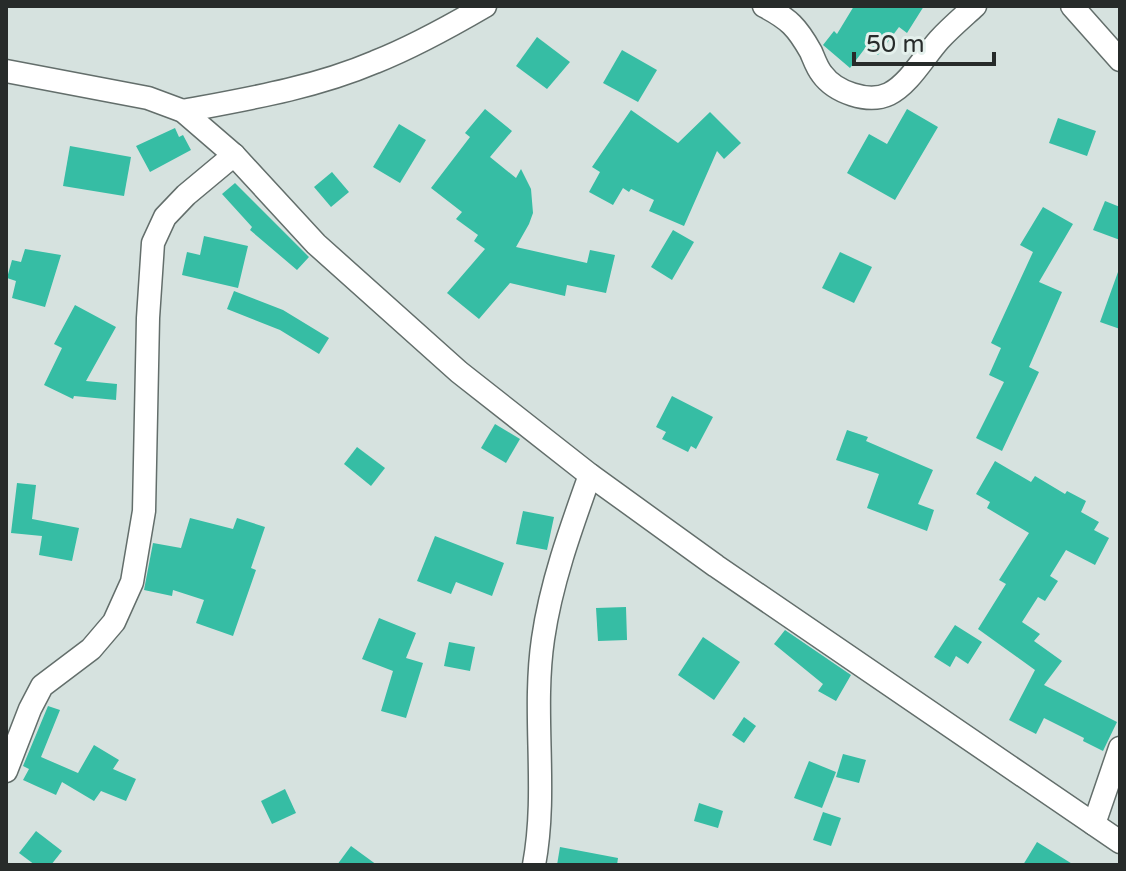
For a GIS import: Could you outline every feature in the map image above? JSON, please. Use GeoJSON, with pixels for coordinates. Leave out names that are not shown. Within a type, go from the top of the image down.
{"type":"FeatureCollection","features":[{"type":"Feature","properties":{"kind":"street"},"geometry":{"type":"LineString","coordinates":[[183,111],[266,96],[373,63],[485,6]]}},
{"type":"Feature","properties":{"kind":"street"},"geometry":{"type":"LineString","coordinates":[[764,6],[786,18],[798,30],[821,74],[836,88],[877,97],[890,94],[902,83],[941,38],[975,6]]}},
{"type":"Feature","properties":{"kind":"street"},"geometry":{"type":"LineString","coordinates":[[1072,6],[1120,60]]}},
{"type":"Feature","properties":{"kind":"street"},"geometry":{"type":"LineString","coordinates":[[6,71],[148,98],[183,111],[234,155],[278,205],[338,264],[459,372],[590,475],[716,566],[1120,842]]}},
{"type":"Feature","properties":{"kind":"street"},"geometry":{"type":"LineString","coordinates":[[6,771],[42,686],[91,649],[114,622],[132,582],[144,511],[148,318],[153,243],[165,217],[234,155]]}},
{"type":"Feature","properties":{"kind":"street"},"geometry":{"type":"LineString","coordinates":[[534,865],[541,790],[539,704],[543,639],[566,542],[590,475]]}},
{"type":"Feature","properties":{"kind":"street"},"geometry":{"type":"LineString","coordinates":[[1094,824],[1120,748]]}},
{"type":"Feature","properties":{"kind":"building"},"geometry":{"type":"Polygon","coordinates":[[[854,6],[924,6],[907,33],[899,27],[878,55],[866,47],[850,68],[823,45],[834,31],[837,34],[854,6]]]}},
{"type":"Feature","properties":{"kind":"building"},"geometry":{"type":"Polygon","coordinates":[[[537,37],[570,62],[547,89],[516,66],[537,37]]]}},
{"type":"Feature","properties":{"kind":"building"},"geometry":{"type":"Polygon","coordinates":[[[622,50],[657,70],[638,102],[603,83],[622,50]]]}},
{"type":"Feature","properties":{"kind":"building"},"geometry":{"type":"Polygon","coordinates":[[[485,109],[512,131],[490,157],[516,178],[521,169],[531,189],[533,213],[516,247],[587,263],[590,250],[615,255],[606,293],[567,285],[565,296],[510,283],[479,319],[447,293],[485,249],[474,241],[478,235],[456,219],[462,212],[431,188],[470,137],[465,133],[485,109]]]}},
{"type":"Feature","properties":{"kind":"building"},"geometry":{"type":"Polygon","coordinates":[[[907,109],[938,127],[895,200],[847,173],[869,134],[887,144],[907,109]]]}},
{"type":"Feature","properties":{"kind":"building"},"geometry":{"type":"Polygon","coordinates":[[[631,110],[678,143],[710,112],[741,143],[724,159],[717,151],[684,226],[649,211],[654,200],[631,189],[629,192],[623,188],[613,205],[589,192],[600,172],[592,167],[631,110]]]}},
{"type":"Feature","properties":{"kind":"building"},"geometry":{"type":"Polygon","coordinates":[[[1058,118],[1096,131],[1087,156],[1049,143],[1058,118]]]}},
{"type":"Feature","properties":{"kind":"building"},"geometry":{"type":"Polygon","coordinates":[[[399,124],[426,140],[400,183],[373,167],[399,124]]]}},
{"type":"Feature","properties":{"kind":"building"},"geometry":{"type":"Polygon","coordinates":[[[175,128],[191,150],[150,172],[136,146],[175,128]]]}},
{"type":"Feature","properties":{"kind":"building"},"geometry":{"type":"Polygon","coordinates":[[[70,146],[131,157],[124,196],[63,186],[70,146]]]}},
{"type":"Feature","properties":{"kind":"building"},"geometry":{"type":"Polygon","coordinates":[[[332,172],[349,192],[331,207],[314,187],[332,172]]]}},
{"type":"Feature","properties":{"kind":"building"},"geometry":{"type":"Polygon","coordinates":[[[235,183],[309,257],[297,270],[250,230],[252,227],[222,194],[235,183]]]}},
{"type":"Feature","properties":{"kind":"building"},"geometry":{"type":"Polygon","coordinates":[[[1105,201],[1120,207],[1120,240],[1093,230],[1105,201]]]}},
{"type":"Feature","properties":{"kind":"building"},"geometry":{"type":"Polygon","coordinates":[[[1043,207],[1073,224],[1039,282],[1062,292],[1029,367],[1039,372],[1002,451],[976,438],[1004,382],[989,375],[1001,348],[991,343],[1033,252],[1020,245],[1043,207]]]}},
{"type":"Feature","properties":{"kind":"building"},"geometry":{"type":"Polygon","coordinates":[[[673,230],[694,242],[672,280],[651,267],[673,230]]]}},
{"type":"Feature","properties":{"kind":"building"},"geometry":{"type":"Polygon","coordinates":[[[204,236],[248,246],[238,288],[182,275],[187,252],[200,255],[204,236]]]}},
{"type":"Feature","properties":{"kind":"building"},"geometry":{"type":"Polygon","coordinates":[[[25,249],[61,255],[45,307],[12,298],[16,281],[7,278],[12,260],[21,262],[25,249]]]}},
{"type":"Feature","properties":{"kind":"building"},"geometry":{"type":"Polygon","coordinates":[[[840,252],[872,267],[854,303],[822,288],[840,252]]]}},
{"type":"Feature","properties":{"kind":"building"},"geometry":{"type":"Polygon","coordinates":[[[1120,272],[1120,329],[1100,322],[1120,272]]]}},
{"type":"Feature","properties":{"kind":"building"},"geometry":{"type":"Polygon","coordinates":[[[234,291],[283,310],[329,338],[319,354],[280,330],[227,309],[234,291]]]}},
{"type":"Feature","properties":{"kind":"building"},"geometry":{"type":"Polygon","coordinates":[[[75,305],[116,327],[86,381],[117,384],[116,400],[74,396],[73,399],[44,385],[62,348],[54,344],[75,305]]]}},
{"type":"Feature","properties":{"kind":"building"},"geometry":{"type":"Polygon","coordinates":[[[672,396],[713,417],[696,449],[691,446],[688,452],[662,439],[666,432],[656,427],[672,396]]]}},
{"type":"Feature","properties":{"kind":"building"},"geometry":{"type":"Polygon","coordinates":[[[495,424],[520,439],[506,463],[481,448],[495,424]]]}},
{"type":"Feature","properties":{"kind":"building"},"geometry":{"type":"Polygon","coordinates":[[[847,430],[868,437],[866,441],[933,470],[918,504],[934,510],[927,531],[867,508],[879,474],[836,460],[847,430]]]}},
{"type":"Feature","properties":{"kind":"building"},"geometry":{"type":"Polygon","coordinates":[[[357,447],[385,468],[371,486],[344,464],[357,447]]]}},
{"type":"Feature","properties":{"kind":"building"},"geometry":{"type":"Polygon","coordinates":[[[995,461],[1031,482],[1035,476],[1065,494],[1067,491],[1086,501],[1081,512],[1099,522],[1094,530],[1109,538],[1095,565],[1066,550],[1050,576],[1058,581],[1045,601],[1038,597],[1022,622],[1040,634],[1034,641],[1062,661],[1044,685],[1117,722],[1103,751],[1044,718],[1036,734],[1009,720],[1035,670],[978,629],[1006,584],[999,580],[1029,533],[987,508],[990,502],[976,494],[995,461]]]}},
{"type":"Feature","properties":{"kind":"building"},"geometry":{"type":"Polygon","coordinates":[[[17,483],[36,485],[32,519],[79,528],[72,561],[39,555],[42,536],[11,533],[17,483]]]}},
{"type":"Feature","properties":{"kind":"building"},"geometry":{"type":"Polygon","coordinates":[[[523,511],[554,517],[547,550],[516,544],[523,511]]]}},
{"type":"Feature","properties":{"kind":"building"},"geometry":{"type":"Polygon","coordinates":[[[190,518],[233,529],[237,518],[265,527],[251,568],[256,570],[233,636],[196,623],[204,600],[173,590],[172,596],[144,590],[153,543],[181,548],[190,518]]]}},
{"type":"Feature","properties":{"kind":"building"},"geometry":{"type":"Polygon","coordinates":[[[435,536],[504,563],[492,596],[456,582],[451,594],[417,581],[435,536]]]}},
{"type":"Feature","properties":{"kind":"building"},"geometry":{"type":"Polygon","coordinates":[[[626,607],[627,640],[598,641],[596,608],[626,607]]]}},
{"type":"Feature","properties":{"kind":"building"},"geometry":{"type":"Polygon","coordinates":[[[379,618],[416,633],[406,658],[423,663],[406,718],[381,711],[393,671],[362,659],[379,618]]]}},
{"type":"Feature","properties":{"kind":"building"},"geometry":{"type":"Polygon","coordinates":[[[955,625],[982,642],[968,664],[956,656],[950,667],[934,657],[955,625]]]}},
{"type":"Feature","properties":{"kind":"building"},"geometry":{"type":"Polygon","coordinates":[[[785,630],[851,675],[836,701],[818,691],[823,684],[774,644],[785,630]]]}},
{"type":"Feature","properties":{"kind":"building"},"geometry":{"type":"Polygon","coordinates":[[[703,637],[740,662],[714,700],[678,675],[703,637]]]}},
{"type":"Feature","properties":{"kind":"building"},"geometry":{"type":"Polygon","coordinates":[[[449,642],[475,647],[470,671],[444,666],[449,642]]]}},
{"type":"Feature","properties":{"kind":"building"},"geometry":{"type":"Polygon","coordinates":[[[48,706],[60,710],[41,757],[78,773],[94,745],[119,760],[113,769],[136,779],[126,801],[101,791],[94,801],[62,782],[56,795],[23,780],[29,769],[23,766],[48,706]]]}},
{"type":"Feature","properties":{"kind":"building"},"geometry":{"type":"Polygon","coordinates":[[[744,717],[756,726],[744,743],[732,735],[744,717]]]}},
{"type":"Feature","properties":{"kind":"building"},"geometry":{"type":"Polygon","coordinates":[[[843,754],[866,760],[859,783],[836,777],[843,754]]]}},
{"type":"Feature","properties":{"kind":"building"},"geometry":{"type":"Polygon","coordinates":[[[809,761],[836,772],[822,808],[794,798],[809,761]]]}},
{"type":"Feature","properties":{"kind":"building"},"geometry":{"type":"Polygon","coordinates":[[[285,789],[296,813],[272,824],[261,801],[285,789]]]}},
{"type":"Feature","properties":{"kind":"building"},"geometry":{"type":"Polygon","coordinates":[[[699,803],[723,811],[718,828],[694,821],[699,803]]]}},
{"type":"Feature","properties":{"kind":"building"},"geometry":{"type":"Polygon","coordinates":[[[823,812],[841,818],[831,846],[813,840],[823,812]]]}},
{"type":"Feature","properties":{"kind":"building"},"geometry":{"type":"Polygon","coordinates":[[[36,831],[62,851],[51,865],[35,865],[19,853],[36,831]]]}},
{"type":"Feature","properties":{"kind":"building"},"geometry":{"type":"Polygon","coordinates":[[[1037,842],[1074,865],[1023,865],[1037,842]]]}},
{"type":"Feature","properties":{"kind":"building"},"geometry":{"type":"Polygon","coordinates":[[[351,846],[377,865],[337,865],[351,846]]]}},
{"type":"Feature","properties":{"kind":"building"},"geometry":{"type":"Polygon","coordinates":[[[560,847],[618,858],[617,865],[557,865],[560,847]]]}}]}
